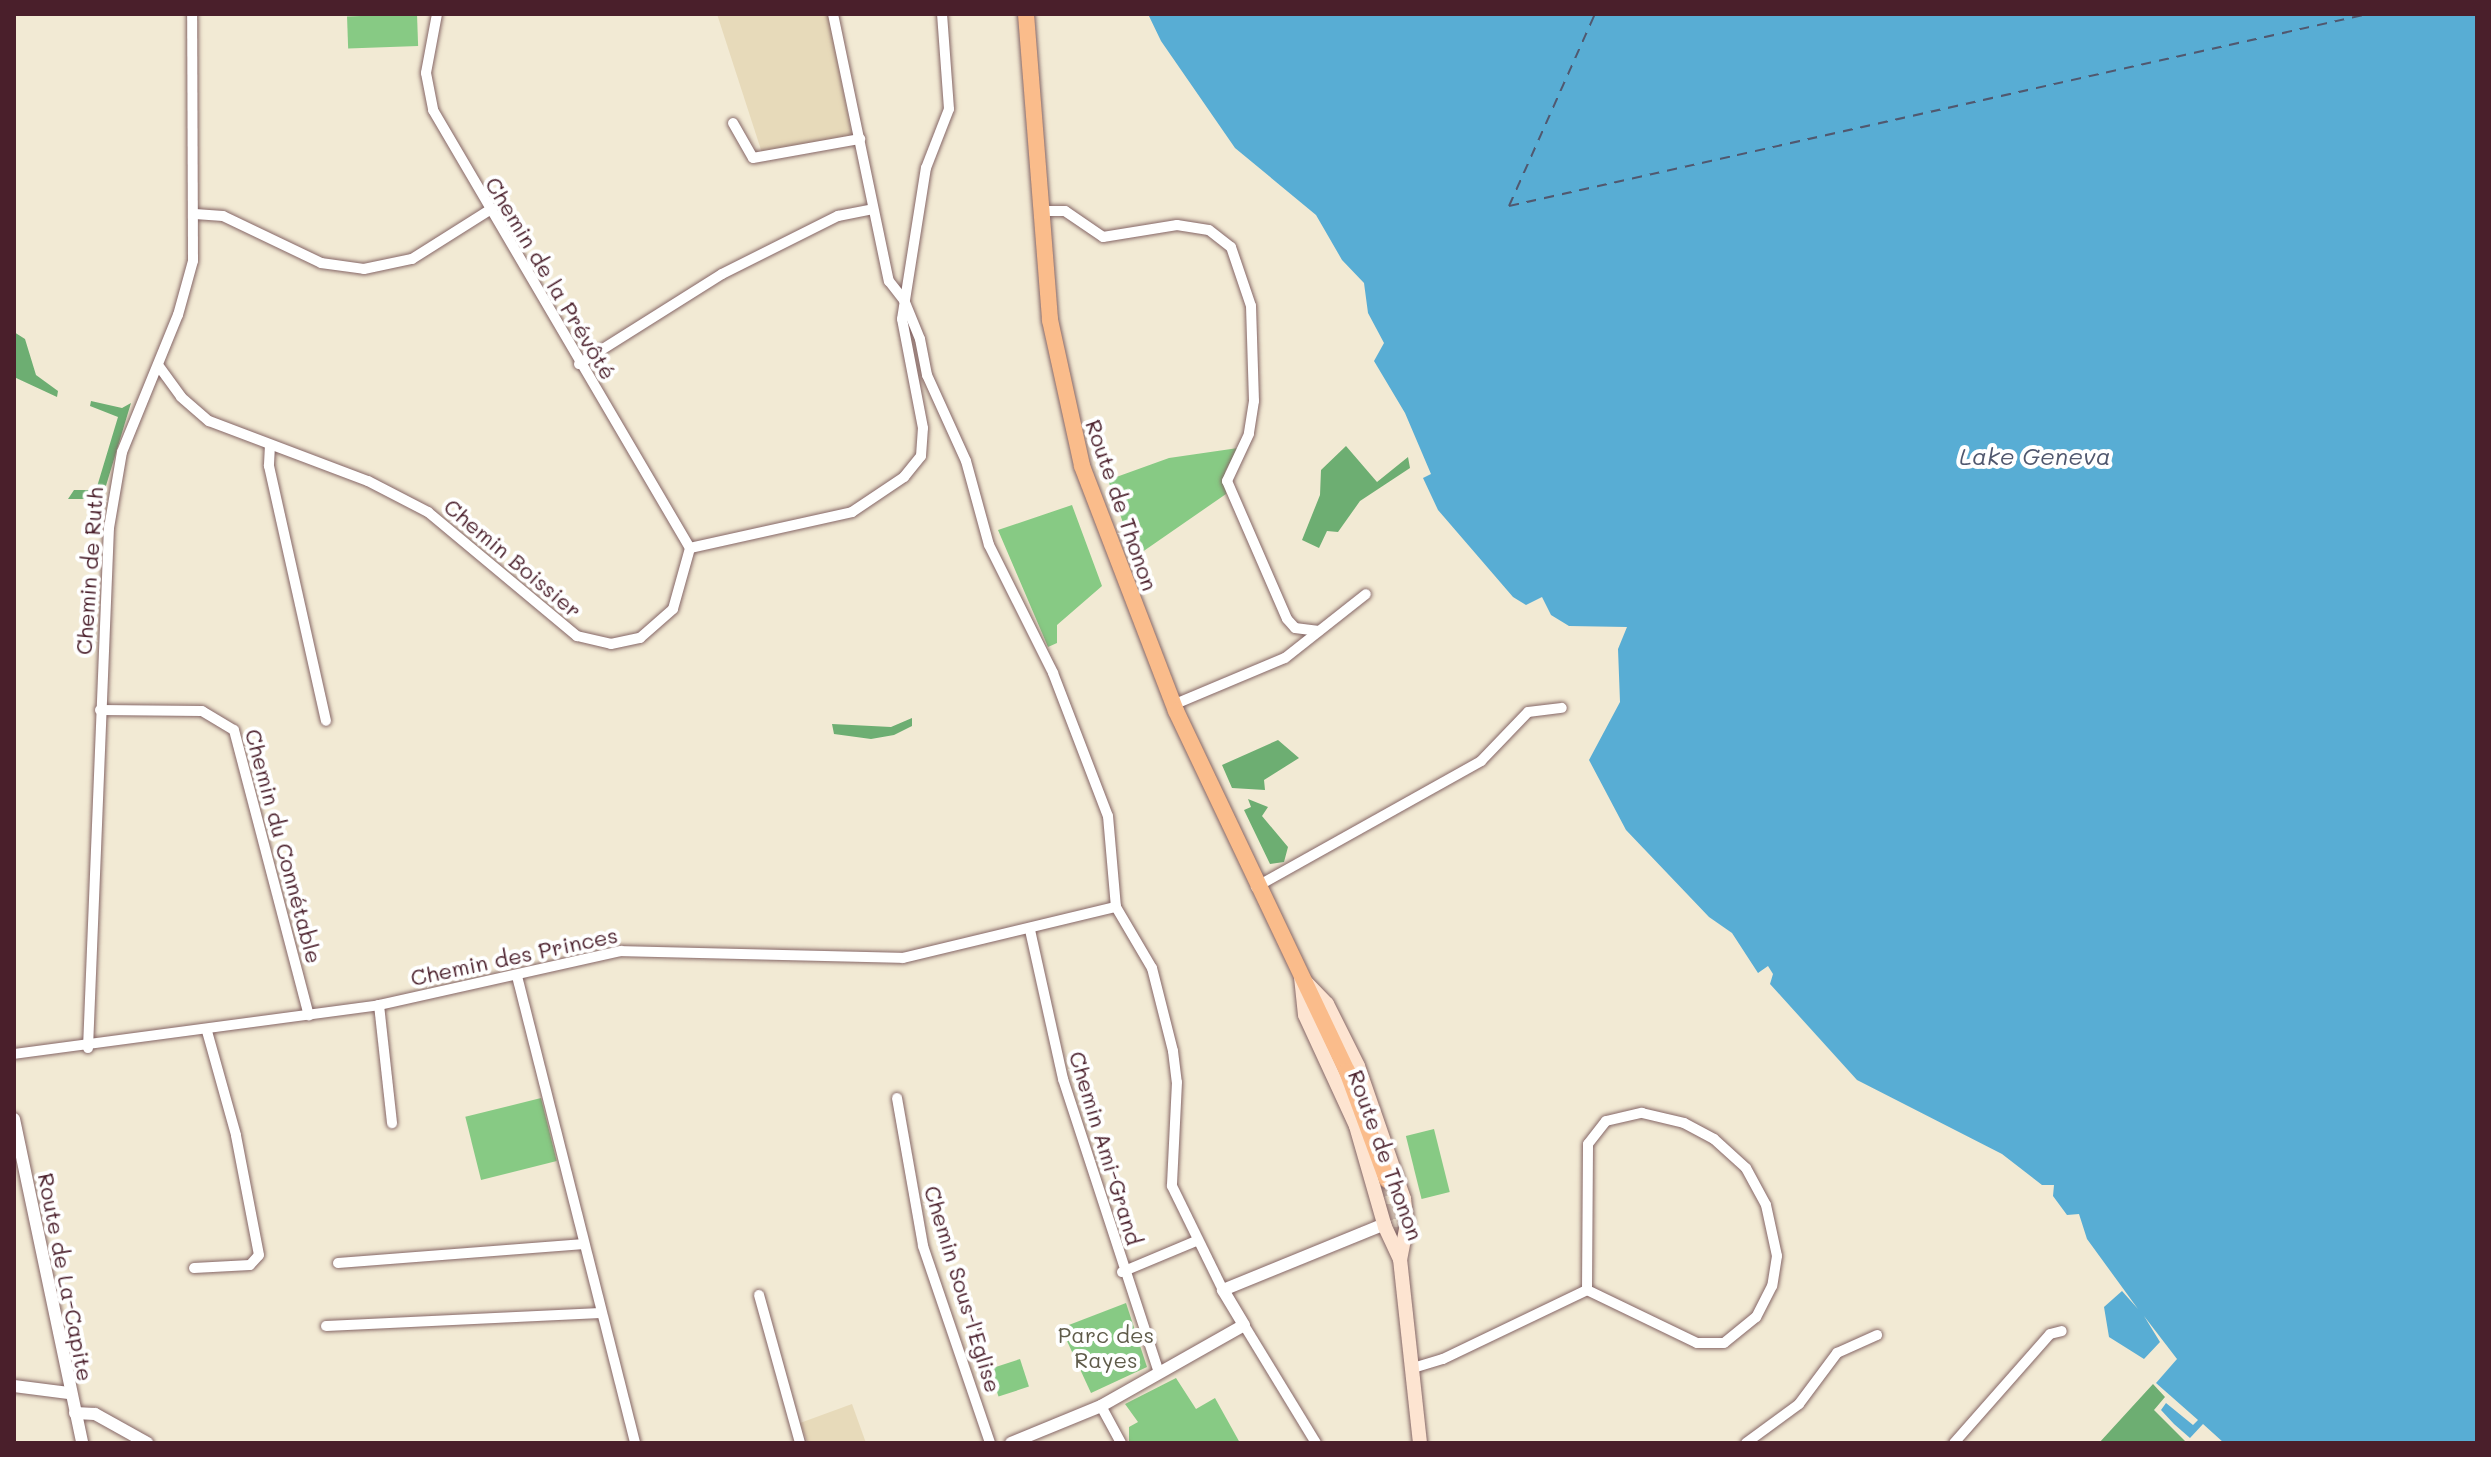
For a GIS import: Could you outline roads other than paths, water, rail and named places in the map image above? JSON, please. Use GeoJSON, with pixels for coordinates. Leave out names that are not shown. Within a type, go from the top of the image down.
{"type":"FeatureCollection","features":[{"type":"Feature","properties":{"kind":"main road","name":"Route de Thonon"},"geometry":{"type":"LineString","coordinates":[[1026,14],[1053,341],[1072,430],[1112,553],[1173,705],[1301,977],[1327,1004],[1370,1091],[1390,1144],[1407,1218],[1400,1259]]}},
{"type":"Feature","properties":{"kind":"main road","name":"Route de Thonon"},"geometry":{"type":"LineString","coordinates":[[1301,977],[1302,1005],[1356,1126],[1385,1224],[1400,1259],[1420,1443]]}},
{"type":"Feature","properties":{"kind":"main road"},"geometry":{"type":"LineString","coordinates":[[1301,977],[1359,1096],[1387,1180]]}},
{"type":"Feature","properties":{"kind":"main road"},"geometry":{"type":"LineString","coordinates":[[1385,1224],[1407,1218]]}},
{"type":"Feature","properties":{"kind":"street","name":"Chemin de Ruth"},"geometry":{"type":"LineString","coordinates":[[88,1048],[100,710],[117,472],[190,274],[195,214],[192,14]]}},
{"type":"Feature","properties":{"kind":"street","name":"Chemin de la Prévôté"},"geometry":{"type":"LineString","coordinates":[[437,14],[428,94],[488,211],[690,548]]}},
{"type":"Feature","properties":{"kind":"street"},"geometry":{"type":"LineString","coordinates":[[833,14],[860,139],[870,210],[889,281],[904,300],[920,339],[927,375],[966,461],[989,545],[1053,673],[1098,783],[1108,816],[1116,907],[1152,968],[1161,998],[1177,1082],[1172,1186],[1196,1241],[1223,1290],[1316,1443]]}},
{"type":"Feature","properties":{"kind":"street"},"geometry":{"type":"LineString","coordinates":[[690,548],[852,512],[915,465],[924,441],[904,339],[904,300],[926,168],[949,109],[942,14]]}},
{"type":"Feature","properties":{"kind":"street"},"geometry":{"type":"LineString","coordinates":[[733,123],[753,158],[860,139]]}},
{"type":"Feature","properties":{"kind":"street"},"geometry":{"type":"LineString","coordinates":[[579,364],[722,274],[838,216],[870,210]]}},
{"type":"Feature","properties":{"kind":"street"},"geometry":{"type":"LineString","coordinates":[[195,214],[223,216],[321,263],[364,269],[412,259],[488,211]]}},
{"type":"Feature","properties":{"kind":"street"},"geometry":{"type":"LineString","coordinates":[[1040,211],[1065,211],[1103,237],[1177,225],[1209,230],[1231,247],[1251,306],[1254,401],[1249,434],[1227,481],[1287,619],[1295,628],[1319,631]]}},
{"type":"Feature","properties":{"kind":"street","name":"Chemin Boissier"},"geometry":{"type":"LineString","coordinates":[[158,365],[199,414],[403,497],[455,532],[568,631],[595,642],[630,642],[663,623],[680,596],[690,548]]}},
{"type":"Feature","properties":{"kind":"street"},"geometry":{"type":"LineString","coordinates":[[270,445],[269,466],[326,721]]}},
{"type":"Feature","properties":{"kind":"street"},"geometry":{"type":"LineString","coordinates":[[1173,705],[1285,658],[1366,594]]}},
{"type":"Feature","properties":{"kind":"street"},"geometry":{"type":"LineString","coordinates":[[1256,887],[1481,761],[1528,712],[1562,708]]}},
{"type":"Feature","properties":{"kind":"street","name":"Chemin du Connétable"},"geometry":{"type":"LineString","coordinates":[[100,710],[202,711],[234,730],[309,1015]]}},
{"type":"Feature","properties":{"kind":"street","name":"Chemin des Princes"},"geometry":{"type":"LineString","coordinates":[[14,1054],[88,1048],[379,1005],[517,976],[591,956],[649,949],[903,958],[1116,907]]}},
{"type":"Feature","properties":{"kind":"street","name":"Chemin Ami-Grand"},"geometry":{"type":"LineString","coordinates":[[1030,930],[1063,1079],[1122,1272],[1159,1373]]}},
{"type":"Feature","properties":{"kind":"street"},"geometry":{"type":"LineString","coordinates":[[517,976],[635,1443]]}},
{"type":"Feature","properties":{"kind":"street"},"geometry":{"type":"LineString","coordinates":[[379,1005],[392,1123]]}},
{"type":"Feature","properties":{"kind":"street"},"geometry":{"type":"LineString","coordinates":[[194,1268],[250,1265],[259,1255],[236,1135],[207,1031]]}},
{"type":"Feature","properties":{"kind":"street","name":"Chemin Sous-l'Eglise"},"geometry":{"type":"LineString","coordinates":[[897,1098],[923,1246],[990,1443]]}},
{"type":"Feature","properties":{"kind":"street"},"geometry":{"type":"LineString","coordinates":[[1642,1113],[1684,1123],[1714,1139],[1753,1176],[1770,1216],[1775,1276],[1763,1308],[1731,1339],[1714,1345],[1697,1343],[1587,1290],[1587,1151],[1590,1138],[1606,1121],[1642,1113]]}},
{"type":"Feature","properties":{"kind":"street","name":"Route de La-Capite"},"geometry":{"type":"LineString","coordinates":[[14,1119],[69,1393],[82,1443]]}},
{"type":"Feature","properties":{"kind":"street"},"geometry":{"type":"LineString","coordinates":[[1223,1290],[1385,1224]]}},
{"type":"Feature","properties":{"kind":"street"},"geometry":{"type":"LineString","coordinates":[[1122,1272],[1196,1241]]}},
{"type":"Feature","properties":{"kind":"street"},"geometry":{"type":"LineString","coordinates":[[338,1263],[584,1244]]}},
{"type":"Feature","properties":{"kind":"street"},"geometry":{"type":"LineString","coordinates":[[1413,1368],[1443,1359],[1587,1290]]}},
{"type":"Feature","properties":{"kind":"street"},"geometry":{"type":"LineString","coordinates":[[759,1295],[800,1443]]}},
{"type":"Feature","properties":{"kind":"street"},"geometry":{"type":"LineString","coordinates":[[326,1326],[601,1313]]}},
{"type":"Feature","properties":{"kind":"street"},"geometry":{"type":"LineString","coordinates":[[1011,1443],[1101,1406],[1244,1325]]}},
{"type":"Feature","properties":{"kind":"street"},"geometry":{"type":"LineString","coordinates":[[1954,1443],[2050,1334],[2062,1331]]}},
{"type":"Feature","properties":{"kind":"street"},"geometry":{"type":"LineString","coordinates":[[1746,1443],[1799,1404],[1837,1353],[1877,1335]]}},
{"type":"Feature","properties":{"kind":"street"},"geometry":{"type":"LineString","coordinates":[[14,1386],[69,1393]]}},
{"type":"Feature","properties":{"kind":"street"},"geometry":{"type":"LineString","coordinates":[[1101,1406],[1121,1443]]}},
{"type":"Feature","properties":{"kind":"street"},"geometry":{"type":"LineString","coordinates":[[75,1413],[95,1414],[147,1443]]}},
{"type":"Feature","properties":{"kind":"water","name":"Lake Geneva"},"geometry":{"type":"Polygon","coordinates":[[[1148,14],[2477,14],[2477,1443],[2224,1443],[2203,1424],[2190,1438],[2174,1424],[2161,1410],[2166,1403],[2193,1425],[2198,1420],[2156,1383],[2177,1359],[2144,1316],[2160,1342],[2144,1359],[2109,1337],[2104,1307],[2122,1291],[2138,1309],[2087,1239],[2079,1214],[2067,1215],[2053,1196],[2054,1185],[2042,1185],[2002,1154],[1857,1080],[1770,984],[1773,974],[1768,966],[1758,973],[1732,933],[1709,917],[1626,830],[1589,760],[1620,702],[1618,649],[1627,627],[1569,626],[1551,615],[1542,597],[1526,605],[1513,597],[1438,510],[1423,478],[1431,474],[1405,413],[1374,361],[1384,343],[1368,313],[1364,283],[1342,260],[1316,215],[1235,148],[1161,41],[1148,14]]]}},
{"type":"Feature","properties":{"kind":"tunnel"},"geometry":{"type":"LineString","coordinates":[[1387,1180],[1400,1255]]}},
{"type":"Feature","properties":{"kind":"park label","name":"Parc des Rayes"},"geometry":{"type":"Point","coordinates":[1106,1346]}}]}
